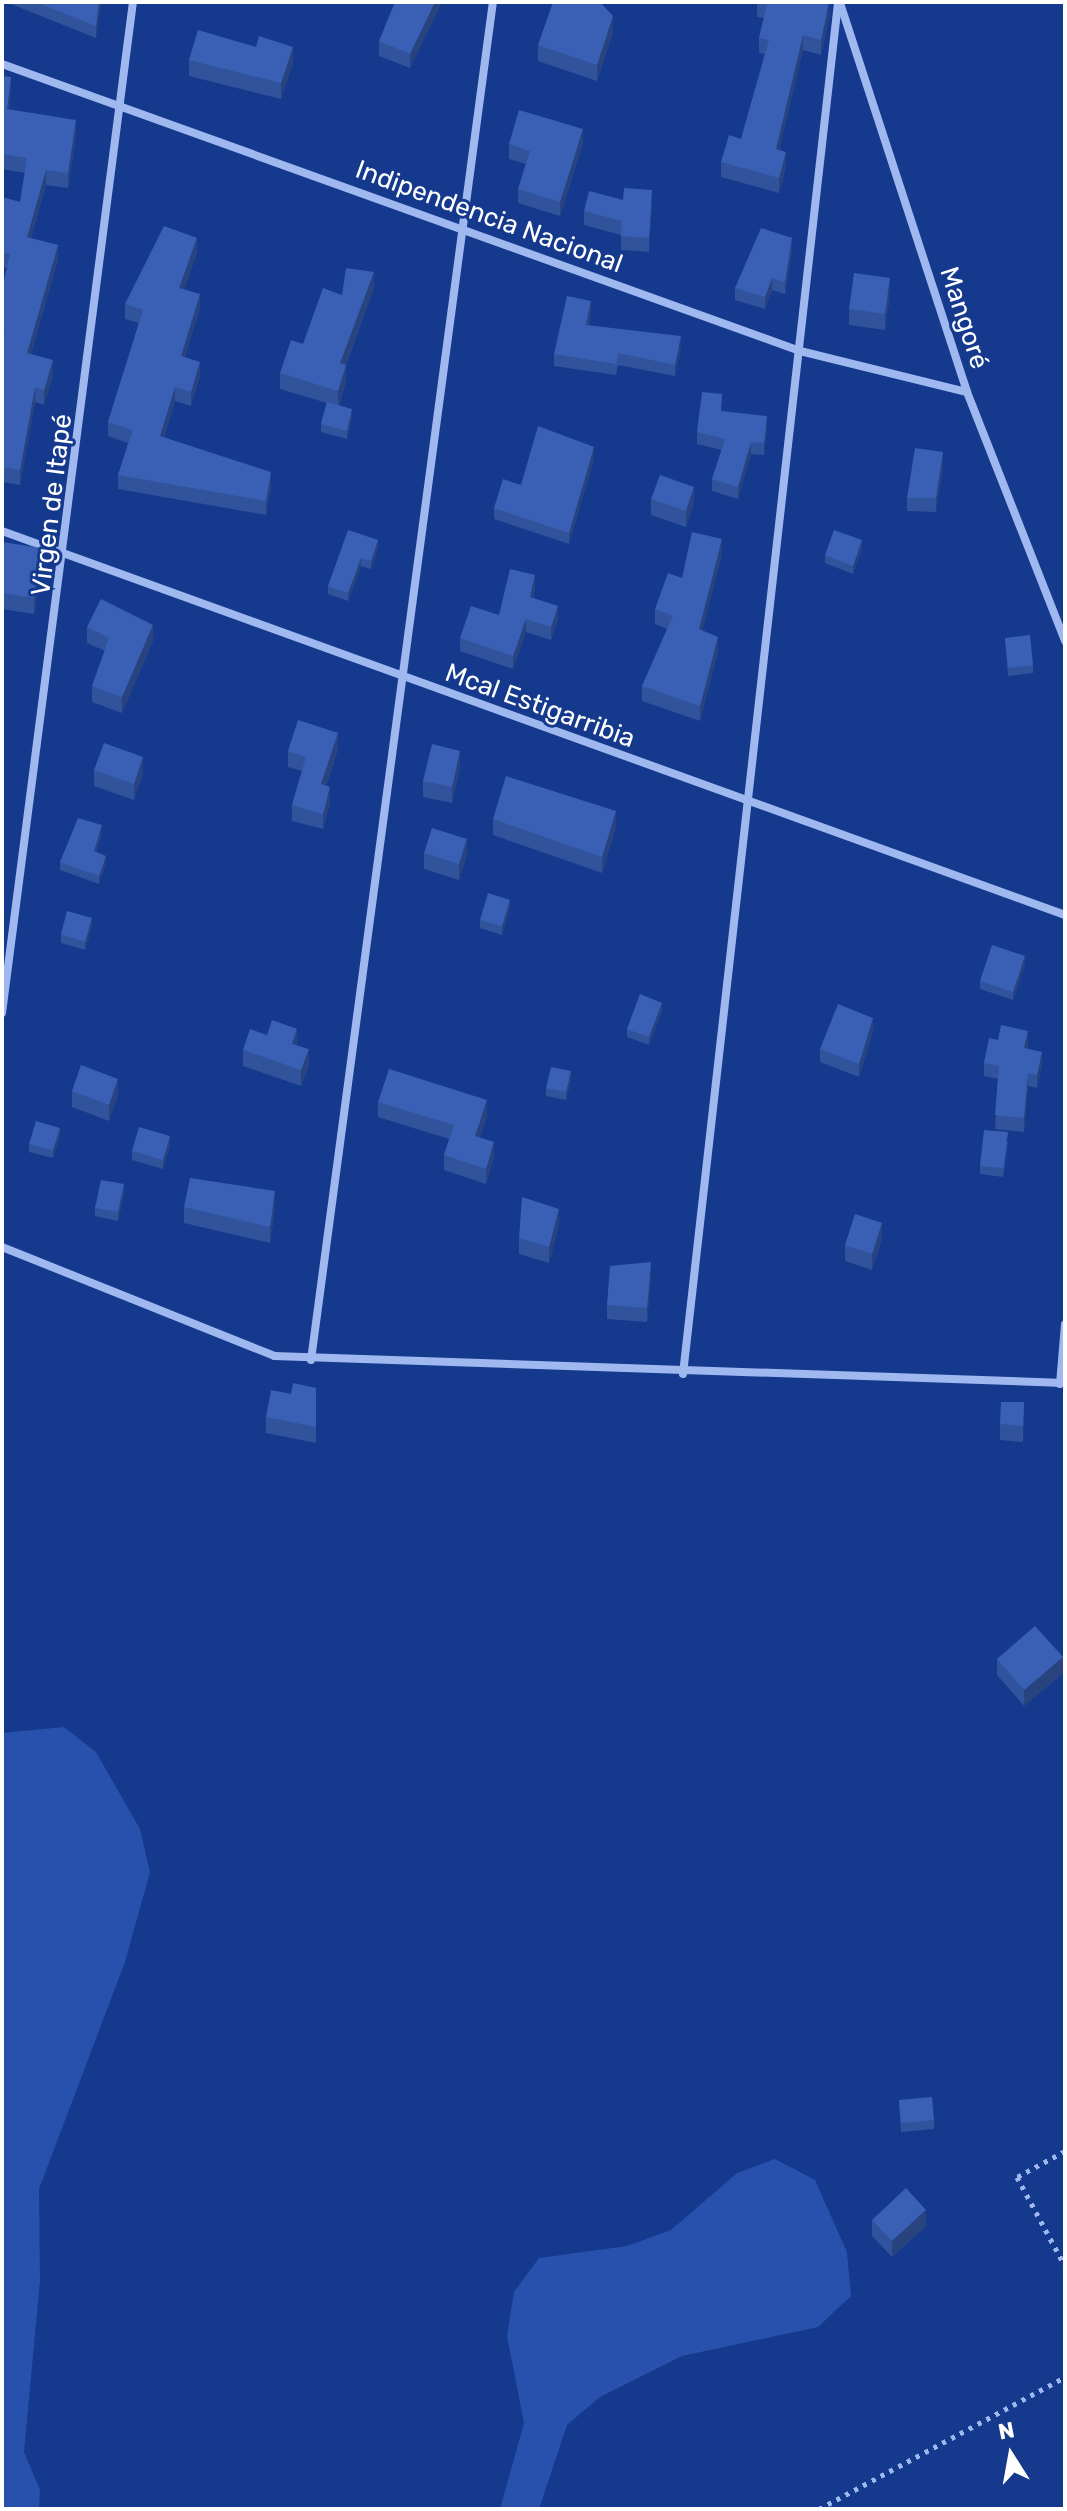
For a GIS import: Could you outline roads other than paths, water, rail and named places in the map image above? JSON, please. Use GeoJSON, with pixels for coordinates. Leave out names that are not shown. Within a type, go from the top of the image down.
{"type":"FeatureCollection","features":[{"type":"Feature","properties":{"kind":"street","name":"Virgen de Itapé"},"geometry":{"type":"LineString","coordinates":[[2,1013],[67,554],[133,2]]}},
{"type":"Feature","properties":{"kind":"street"},"geometry":{"type":"LineString","coordinates":[[311,1360],[407,679],[467,230],[493,2]]}},
{"type":"Feature","properties":{"kind":"street"},"geometry":{"type":"LineString","coordinates":[[683,1374],[744,803],[839,2]]}},
{"type":"Feature","properties":{"kind":"street","name":"Mangoré"},"geometry":{"type":"LineString","coordinates":[[839,2],[967,392],[1065,641]]}},
{"type":"Feature","properties":{"kind":"street","name":"Indipendencia Nacional"},"geometry":{"type":"LineString","coordinates":[[2,64],[800,351],[967,392]]}},
{"type":"Feature","properties":{"kind":"street","name":"Mcal Estigarribia"},"geometry":{"type":"LineString","coordinates":[[2,531],[744,803],[1065,915]]}},
{"type":"Feature","properties":{"kind":"street"},"geometry":{"type":"LineString","coordinates":[[2,1247],[274,1356],[311,1360],[1062,1384],[1065,1324]]}}]}
